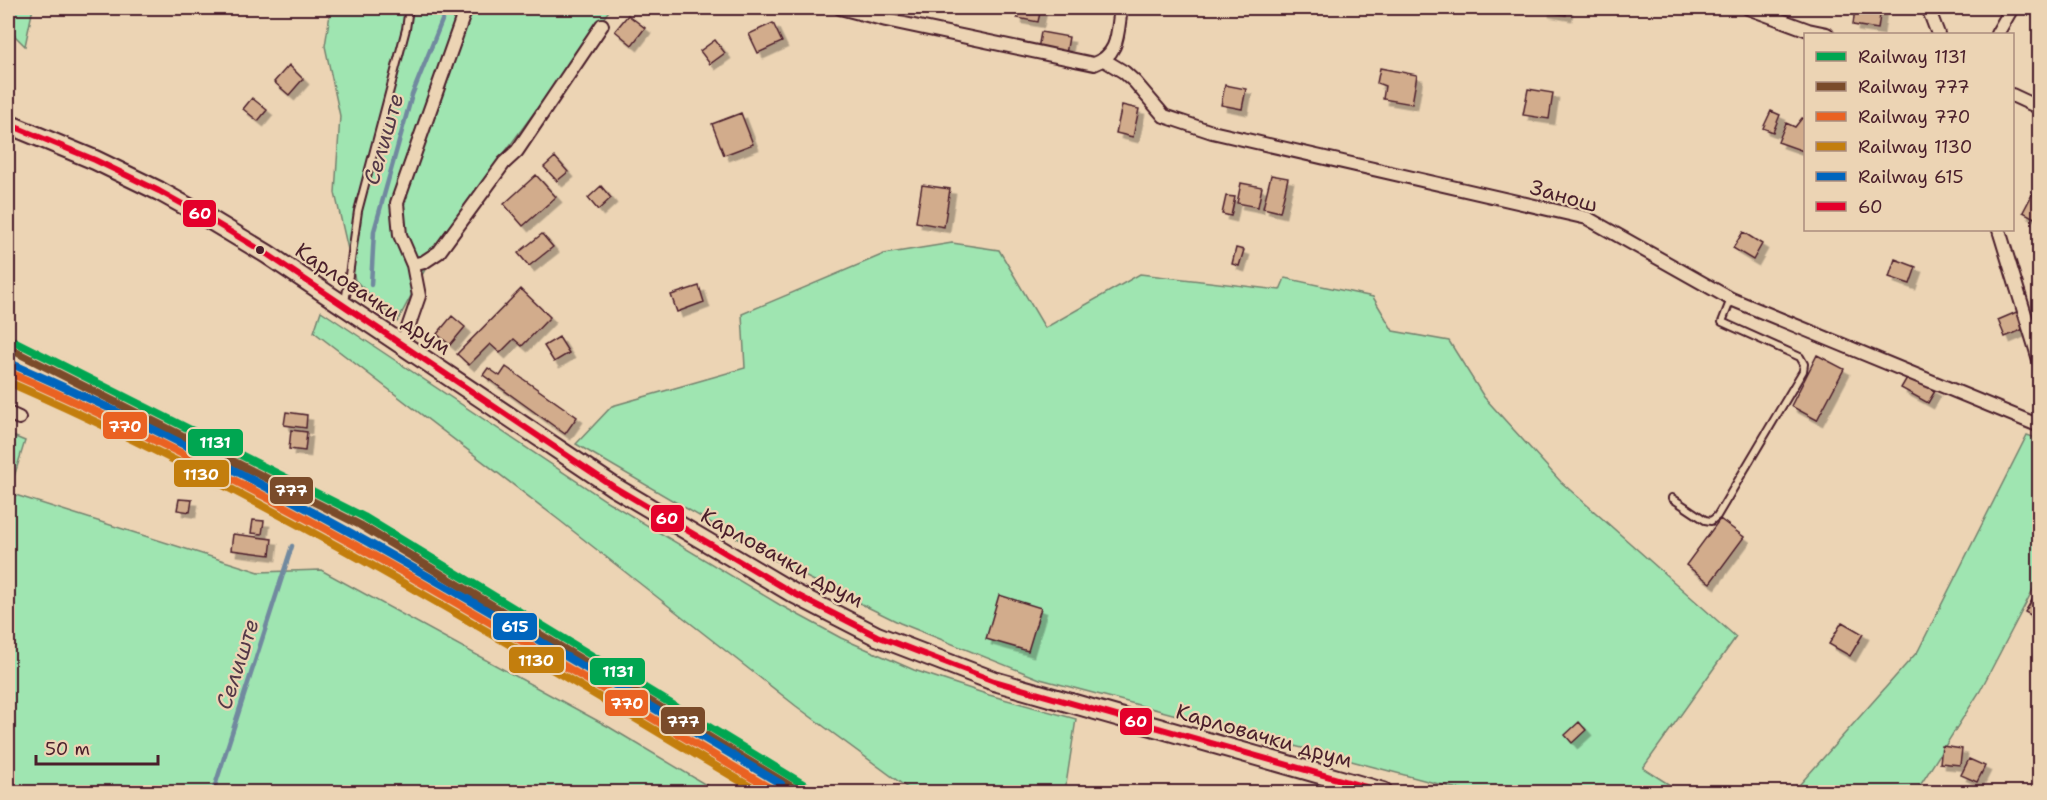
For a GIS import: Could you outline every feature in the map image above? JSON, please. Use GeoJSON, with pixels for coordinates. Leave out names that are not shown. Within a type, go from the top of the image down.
{"type":"FeatureCollection","features":[{"type":"Feature","properties":{"kind":"main road","name":"Карловачки друм"},"geometry":{"type":"LineString","coordinates":[[8,124],[95,160],[204,216],[267,254],[614,487],[793,593],[877,636],[994,681],[1383,792]]}},
{"type":"Feature","properties":{"kind":"street"},"geometry":{"type":"LineString","coordinates":[[402,345],[419,296],[413,265],[400,235],[397,203],[466,8]]}},
{"type":"Feature","properties":{"kind":"street"},"geometry":{"type":"LineString","coordinates":[[840,8],[886,20],[1094,64],[1104,60],[1114,48],[1121,8]]}},
{"type":"Feature","properties":{"kind":"street"},"geometry":{"type":"LineString","coordinates":[[1748,8],[1822,33]]}},
{"type":"Feature","properties":{"kind":"street"},"geometry":{"type":"LineString","coordinates":[[1928,8],[1938,33]]}},
{"type":"Feature","properties":{"kind":"street"},"geometry":{"type":"LineString","coordinates":[[1998,33],[2012,8]]}},
{"type":"Feature","properties":{"kind":"street"},"geometry":{"type":"LineString","coordinates":[[413,265],[424,262],[439,252],[504,163],[517,151],[602,26]]}},
{"type":"Feature","properties":{"kind":"street","name":"Занош"},"geometry":{"type":"LineString","coordinates":[[1104,60],[1135,82],[1164,116],[1212,132],[1587,218],[1731,299],[2040,426]]}},
{"type":"Feature","properties":{"kind":"street"},"geometry":{"type":"LineString","coordinates":[[2014,95],[2040,108]]}},
{"type":"Feature","properties":{"kind":"street"},"geometry":{"type":"LineString","coordinates":[[1999,231],[2040,363]]}},
{"type":"Feature","properties":{"kind":"lane"},"geometry":{"type":"LineString","coordinates":[[345,307],[358,211],[406,28],[409,8]]}},
{"type":"Feature","properties":{"kind":"lane"},"geometry":{"type":"LineString","coordinates":[[1672,498],[1705,520],[1711,521],[1803,371],[1800,357],[1722,322],[1731,299]]}},
{"type":"Feature","properties":{"kind":"green space"},"geometry":{"type":"Polygon","coordinates":[[[8,8],[33,8],[25,46],[8,29],[8,8]]]}},
{"type":"Feature","properties":{"kind":"green space"},"geometry":{"type":"Polygon","coordinates":[[[331,8],[611,8],[466,205],[427,266],[397,322],[355,280],[335,193],[340,116],[325,46],[331,8]]]}},
{"type":"Feature","properties":{"kind":"green space"},"geometry":{"type":"Polygon","coordinates":[[[952,243],[999,250],[1045,328],[1140,274],[1280,290],[1285,278],[1373,297],[1393,331],[1449,341],[1484,397],[1561,482],[1736,637],[1643,768],[1681,792],[1469,792],[1040,679],[900,623],[790,569],[576,444],[612,406],[745,368],[742,314],[884,254],[952,243]]]}},
{"type":"Feature","properties":{"kind":"green space"},"geometry":{"type":"Polygon","coordinates":[[[321,311],[605,500],[780,605],[841,638],[914,670],[989,695],[1076,719],[1065,791],[1067,792],[913,792],[796,706],[314,332],[321,311]]]}},
{"type":"Feature","properties":{"kind":"green space"},"geometry":{"type":"Polygon","coordinates":[[[8,434],[25,441],[9,493],[259,572],[321,570],[609,727],[718,792],[8,792],[8,434]]]}},
{"type":"Feature","properties":{"kind":"green space"},"geometry":{"type":"Polygon","coordinates":[[[2027,435],[2039,439],[2039,578],[1980,691],[1916,792],[1793,792],[1918,651],[2027,435]]]}},
{"type":"Feature","properties":{"kind":"building"},"geometry":{"type":"Polygon","coordinates":[[[1019,8],[1041,8],[1038,22],[1017,18],[1019,8]]]}},
{"type":"Feature","properties":{"kind":"building"},"geometry":{"type":"Polygon","coordinates":[[[1544,8],[1567,8],[1566,15],[1544,11],[1544,8]]]}},
{"type":"Feature","properties":{"kind":"building"},"geometry":{"type":"Polygon","coordinates":[[[1855,8],[1881,8],[1878,29],[1853,25],[1855,8]]]}},
{"type":"Feature","properties":{"kind":"building"},"geometry":{"type":"Polygon","coordinates":[[[628,15],[645,28],[632,45],[615,31],[628,15]]]}},
{"type":"Feature","properties":{"kind":"building"},"geometry":{"type":"Polygon","coordinates":[[[773,23],[782,42],[758,53],[749,34],[773,23]]]}},
{"type":"Feature","properties":{"kind":"building"},"geometry":{"type":"Polygon","coordinates":[[[1041,32],[1069,37],[1066,54],[1038,49],[1041,32]]]}},
{"type":"Feature","properties":{"kind":"building"},"geometry":{"type":"Polygon","coordinates":[[[715,40],[725,53],[710,64],[700,51],[715,40]]]}},
{"type":"Feature","properties":{"kind":"building"},"geometry":{"type":"Polygon","coordinates":[[[289,65],[303,79],[289,95],[274,82],[289,65]]]}},
{"type":"Feature","properties":{"kind":"building"},"geometry":{"type":"Polygon","coordinates":[[[1380,68],[1417,75],[1412,104],[1383,99],[1385,86],[1377,83],[1380,68]]]}},
{"type":"Feature","properties":{"kind":"building"},"geometry":{"type":"Polygon","coordinates":[[[1225,85],[1246,89],[1242,109],[1221,105],[1225,85]]]}},
{"type":"Feature","properties":{"kind":"building"},"geometry":{"type":"Polygon","coordinates":[[[1528,89],[1553,93],[1549,119],[1523,115],[1528,89]]]}},
{"type":"Feature","properties":{"kind":"building"},"geometry":{"type":"Polygon","coordinates":[[[252,98],[267,110],[258,121],[243,109],[252,98]]]}},
{"type":"Feature","properties":{"kind":"building"},"geometry":{"type":"Polygon","coordinates":[[[1122,105],[1139,109],[1133,137],[1116,133],[1122,105]]]}},
{"type":"Feature","properties":{"kind":"building"},"geometry":{"type":"Polygon","coordinates":[[[1771,111],[1780,115],[1773,132],[1763,128],[1771,111]]]}},
{"type":"Feature","properties":{"kind":"building"},"geometry":{"type":"Polygon","coordinates":[[[741,113],[753,144],[724,155],[712,124],[741,113]]]}},
{"type":"Feature","properties":{"kind":"building"},"geometry":{"type":"Polygon","coordinates":[[[1804,118],[1804,151],[1778,142],[1786,123],[1795,127],[1804,118]]]}},
{"type":"Feature","properties":{"kind":"building"},"geometry":{"type":"Polygon","coordinates":[[[555,157],[568,172],[557,181],[544,167],[555,157]]]}},
{"type":"Feature","properties":{"kind":"building"},"geometry":{"type":"Polygon","coordinates":[[[536,175],[556,197],[523,226],[504,204],[536,175]]]}},
{"type":"Feature","properties":{"kind":"building"},"geometry":{"type":"Polygon","coordinates":[[[1271,175],[1288,178],[1280,212],[1263,208],[1271,175]]]}},
{"type":"Feature","properties":{"kind":"building"},"geometry":{"type":"Polygon","coordinates":[[[1241,183],[1262,187],[1258,207],[1237,203],[1241,183]]]}},
{"type":"Feature","properties":{"kind":"building"},"geometry":{"type":"Polygon","coordinates":[[[922,185],[950,189],[944,227],[916,222],[922,185]]]}},
{"type":"Feature","properties":{"kind":"building"},"geometry":{"type":"Polygon","coordinates":[[[601,186],[611,198],[598,210],[588,198],[601,186]]]}},
{"type":"Feature","properties":{"kind":"building"},"geometry":{"type":"Polygon","coordinates":[[[2035,189],[2040,192],[2040,221],[2023,212],[2035,189]]]}},
{"type":"Feature","properties":{"kind":"building"},"geometry":{"type":"Polygon","coordinates":[[[1226,196],[1235,197],[1231,216],[1222,214],[1226,196]]]}},
{"type":"Feature","properties":{"kind":"building"},"geometry":{"type":"Polygon","coordinates":[[[1743,232],[1762,244],[1753,260],[1733,248],[1743,232]]]}},
{"type":"Feature","properties":{"kind":"building"},"geometry":{"type":"Polygon","coordinates":[[[542,234],[553,247],[529,266],[518,253],[542,234]]]}},
{"type":"Feature","properties":{"kind":"building"},"geometry":{"type":"Polygon","coordinates":[[[1236,248],[1244,250],[1239,266],[1232,264],[1236,248]]]}},
{"type":"Feature","properties":{"kind":"building"},"geometry":{"type":"Polygon","coordinates":[[[1895,259],[1916,267],[1910,284],[1889,277],[1895,259]]]}},
{"type":"Feature","properties":{"kind":"building"},"geometry":{"type":"Polygon","coordinates":[[[699,286],[704,302],[677,312],[671,295],[699,286]]]}},
{"type":"Feature","properties":{"kind":"building"},"geometry":{"type":"Polygon","coordinates":[[[521,289],[550,317],[522,346],[514,339],[500,353],[490,344],[469,365],[457,354],[521,289]]]}},
{"type":"Feature","properties":{"kind":"building"},"geometry":{"type":"Polygon","coordinates":[[[2019,311],[2026,328],[2005,337],[1998,320],[2019,311]]]}},
{"type":"Feature","properties":{"kind":"building"},"geometry":{"type":"Polygon","coordinates":[[[452,316],[465,327],[450,345],[437,334],[452,316]]]}},
{"type":"Feature","properties":{"kind":"building"},"geometry":{"type":"Polygon","coordinates":[[[559,337],[569,353],[554,362],[544,346],[559,337]]]}},
{"type":"Feature","properties":{"kind":"building"},"geometry":{"type":"Polygon","coordinates":[[[1817,355],[1844,369],[1817,420],[1791,406],[1817,355]]]}},
{"type":"Feature","properties":{"kind":"building"},"geometry":{"type":"Polygon","coordinates":[[[506,367],[577,417],[565,434],[483,375],[488,368],[500,376],[506,367]]]}},
{"type":"Feature","properties":{"kind":"building"},"geometry":{"type":"Polygon","coordinates":[[[1908,376],[1935,391],[1928,403],[1901,388],[1908,376]]]}},
{"type":"Feature","properties":{"kind":"building"},"geometry":{"type":"Polygon","coordinates":[[[286,412],[307,415],[306,428],[284,425],[286,412]]]}},
{"type":"Feature","properties":{"kind":"building"},"geometry":{"type":"Polygon","coordinates":[[[291,430],[307,432],[305,451],[289,449],[291,430]]]}},
{"type":"Feature","properties":{"kind":"building"},"geometry":{"type":"Polygon","coordinates":[[[179,499],[192,500],[190,512],[177,510],[179,499]]]}},
{"type":"Feature","properties":{"kind":"building"},"geometry":{"type":"Polygon","coordinates":[[[1720,519],[1744,537],[1710,583],[1686,565],[1720,519]]]}},
{"type":"Feature","properties":{"kind":"building"},"geometry":{"type":"Polygon","coordinates":[[[253,520],[264,521],[262,534],[251,533],[253,520]]]}},
{"type":"Feature","properties":{"kind":"building"},"geometry":{"type":"Polygon","coordinates":[[[233,534],[272,539],[270,555],[231,550],[233,534]]]}},
{"type":"Feature","properties":{"kind":"building"},"geometry":{"type":"Polygon","coordinates":[[[2040,589],[2040,620],[2025,612],[2040,589]]]}},
{"type":"Feature","properties":{"kind":"building"},"geometry":{"type":"Polygon","coordinates":[[[999,595],[1041,608],[1028,651],[986,639],[999,595]]]}},
{"type":"Feature","properties":{"kind":"building"},"geometry":{"type":"Polygon","coordinates":[[[1842,622],[1863,634],[1850,656],[1829,644],[1842,622]]]}},
{"type":"Feature","properties":{"kind":"building"},"geometry":{"type":"Polygon","coordinates":[[[1579,722],[1586,730],[1572,743],[1565,735],[1579,722]]]}},
{"type":"Feature","properties":{"kind":"building"},"geometry":{"type":"Polygon","coordinates":[[[1942,746],[1962,749],[1960,765],[1940,763],[1942,746]]]}},
{"type":"Feature","properties":{"kind":"building"},"geometry":{"type":"Polygon","coordinates":[[[1969,759],[1985,766],[1977,782],[1961,775],[1969,759]]]}},
{"type":"Feature","properties":{"kind":"waterway","name":"Селиште"},"geometry":{"type":"LineString","coordinates":[[371,285],[374,231],[412,95],[447,8]]}},
{"type":"Feature","properties":{"kind":"waterway","name":"Селиште"},"geometry":{"type":"LineString","coordinates":[[213,792],[292,546]]}},
{"type":"Feature","properties":{"kind":"rail line","name":"1131"},"geometry":{"type":"LineString","coordinates":[[8,338],[364,517],[816,792]]}},
{"type":"Feature","properties":{"kind":"rail line","name":"777"},"geometry":{"type":"LineString","coordinates":[[8,348],[360,525],[800,792]]}},
{"type":"Feature","properties":{"kind":"rail line","name":"615"},"geometry":{"type":"LineString","coordinates":[[12,364],[112,409],[307,509],[498,616],[781,784]]}},
{"type":"Feature","properties":{"kind":"rail line","name":"770"},"geometry":{"type":"LineString","coordinates":[[8,372],[108,417],[303,517],[493,624],[776,792]]}},
{"type":"Feature","properties":{"kind":"rail line","name":"1130"},"geometry":{"type":"LineString","coordinates":[[8,382],[105,426],[201,474],[390,575],[759,792]]}},
{"type":"Feature","properties":{"kind":"transit line","name":"60"},"geometry":{"type":"LineString","coordinates":[[8,124],[95,160],[204,216],[267,254],[614,487],[793,593],[877,636],[994,681],[1383,792]]}}]}
